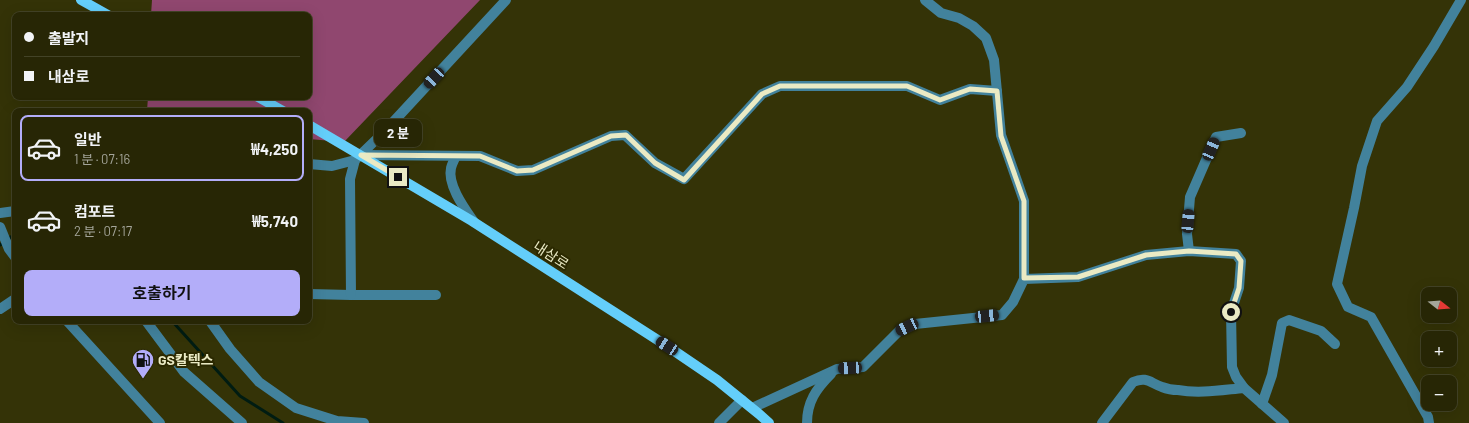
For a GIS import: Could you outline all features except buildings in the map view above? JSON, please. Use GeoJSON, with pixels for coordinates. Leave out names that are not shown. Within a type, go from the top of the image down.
{"type":"FeatureCollection","features":[{"type":"Feature","properties":{"kind":"main road"},"geometry":{"type":"LineString","coordinates":[[81,0],[103,12]]}},
{"type":"Feature","properties":{"kind":"main road"},"geometry":{"type":"LineString","coordinates":[[263,100],[278,108]]}},
{"type":"Feature","properties":{"kind":"main road","name":"내삼로"},"geometry":{"type":"LineString","coordinates":[[312,127],[358,158],[474,222],[667,346],[717,380],[769,423]]}},
{"type":"Feature","properties":{"kind":"street"},"geometry":{"type":"LineString","coordinates":[[351,295],[350,179],[358,158],[383,134],[506,0]]}},
{"type":"Feature","properties":{"kind":"street"},"geometry":{"type":"LineString","coordinates":[[752,408],[837,369],[864,367],[899,331],[915,324],[1002,314],[1013,302],[1024,278],[1024,201],[1001,136],[994,60],[986,38],[968,23],[959,18],[941,13],[925,0]]}},
{"type":"Feature","properties":{"kind":"street"},"geometry":{"type":"LineString","coordinates":[[1429,423],[1428,417],[1371,316],[1348,307],[1337,284],[1362,166],[1377,121],[1407,87],[1461,0]]}},
{"type":"Feature","properties":{"kind":"street"},"geometry":{"type":"LineString","coordinates":[[312,164],[332,166],[358,158],[480,156],[517,171],[533,170],[611,136],[626,135],[655,163],[684,180],[762,94],[780,86],[907,86],[940,100],[970,89],[997,91]]}},
{"type":"Feature","properties":{"kind":"street"},"geometry":{"type":"LineString","coordinates":[[1189,251],[1187,234],[1190,197],[1216,137],[1241,133]]}},
{"type":"Feature","properties":{"kind":"street"},"geometry":{"type":"LineString","coordinates":[[456,156],[451,169],[451,178],[458,198],[474,222]]}},
{"type":"Feature","properties":{"kind":"street"},"geometry":{"type":"LineString","coordinates":[[0,213],[12,211]]}},
{"type":"Feature","properties":{"kind":"street"},"geometry":{"type":"LineString","coordinates":[[2,230],[12,252]]}},
{"type":"Feature","properties":{"kind":"street"},"geometry":{"type":"LineString","coordinates":[[1024,278],[1078,277],[1146,255],[1189,251],[1236,254],[1241,261],[1239,288],[1231,312],[1232,367],[1236,377],[1244,388],[1284,423]]}},
{"type":"Feature","properties":{"kind":"street"},"geometry":{"type":"LineString","coordinates":[[312,294],[436,295]]}},
{"type":"Feature","properties":{"kind":"street"},"geometry":{"type":"LineString","coordinates":[[0,309],[12,301]]}},
{"type":"Feature","properties":{"kind":"street"},"geometry":{"type":"LineString","coordinates":[[1262,404],[1272,375],[1282,322],[1289,320],[1321,331],[1335,344]]}},
{"type":"Feature","properties":{"kind":"street"},"geometry":{"type":"LineString","coordinates":[[70,324],[160,423]]}},
{"type":"Feature","properties":{"kind":"street"},"geometry":{"type":"LineString","coordinates":[[148,324],[184,372],[242,423]]}},
{"type":"Feature","properties":{"kind":"street"},"geometry":{"type":"LineString","coordinates":[[212,324],[230,349],[259,382],[296,408],[337,421],[364,423]]}},
{"type":"Feature","properties":{"kind":"street"},"geometry":{"type":"LineString","coordinates":[[807,423],[807,411],[818,388],[837,369]]}},
{"type":"Feature","properties":{"kind":"street"},"geometry":{"type":"LineString","coordinates":[[1102,423],[1133,382],[1139,379],[1146,379],[1162,387],[1179,391],[1194,392],[1244,388]]}},
{"type":"Feature","properties":{"kind":"street"},"geometry":{"type":"LineString","coordinates":[[719,423],[742,400]]}},
{"type":"Feature","properties":{"kind":"shaded area"},"geometry":{"type":"Polygon","coordinates":[[[152,0],[480,0],[344,142],[312,139],[312,108],[147,108],[148,100],[312,100],[312,12],[151,12],[152,0]]]}},
{"type":"Feature","properties":{"kind":"waterway"},"geometry":{"type":"LineString","coordinates":[[0,245],[12,236]]}},
{"type":"Feature","properties":{"kind":"waterway"},"geometry":{"type":"LineString","coordinates":[[175,324],[240,396],[283,423]]}},
{"type":"Feature","properties":{"kind":"place","name":"GS칼텍스"},"geometry":{"type":"Point","coordinates":[143,380]}},
{"type":"Feature","properties":{"kind":"route"},"geometry":{"type":"LineString","coordinates":[[398,177],[361,155],[480,156],[517,171],[533,170],[611,136],[626,135],[655,163],[684,180],[762,94],[780,86],[907,86],[940,100],[970,89],[997,91],[1001,136],[1024,201],[1024,278],[1078,277],[1146,255],[1189,251],[1236,254],[1241,261],[1239,288],[1231,312]]}}]}
